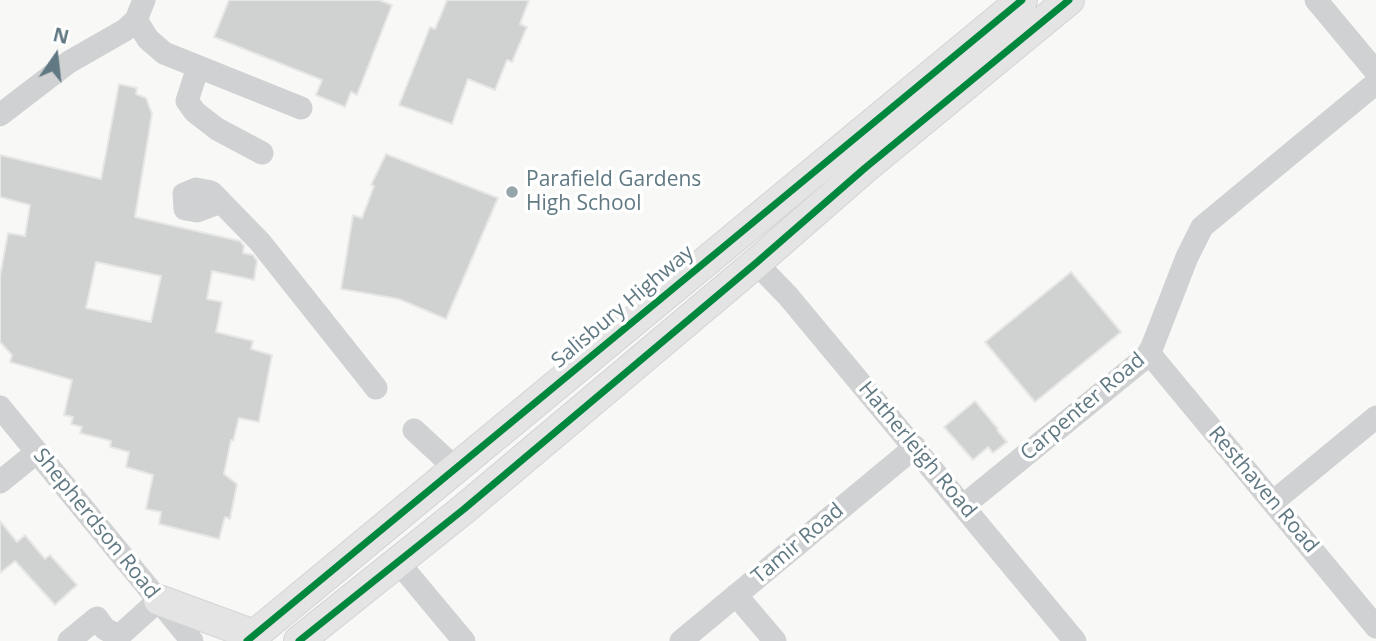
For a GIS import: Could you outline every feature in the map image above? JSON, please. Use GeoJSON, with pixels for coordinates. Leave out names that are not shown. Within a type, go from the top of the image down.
{"type":"FeatureCollection","features":[{"type":"Feature","properties":{"kind":"main road","name":"Salisbury Highway"},"geometry":{"type":"LineString","coordinates":[[251,638],[734,237],[1030,7],[1069,0]]}},
{"type":"Feature","properties":{"kind":"main road","name":"Salisbury Highway"},"geometry":{"type":"LineString","coordinates":[[299,641],[398,562],[756,263],[865,168],[1030,7]]}},
{"type":"Feature","properties":{"kind":"main road"},"geometry":{"type":"LineString","coordinates":[[734,237],[756,263]]}},
{"type":"Feature","properties":{"kind":"main road"},"geometry":{"type":"LineString","coordinates":[[159,600],[251,638]]}},
{"type":"Feature","properties":{"kind":"street"},"geometry":{"type":"LineString","coordinates":[[1316,0],[1376,72]]}},
{"type":"Feature","properties":{"kind":"street"},"geometry":{"type":"LineString","coordinates":[[140,10],[148,39],[164,53],[301,108]]}},
{"type":"Feature","properties":{"kind":"street"},"geometry":{"type":"LineString","coordinates":[[0,115],[69,62],[125,30],[140,10]]}},
{"type":"Feature","properties":{"kind":"street"},"geometry":{"type":"LineString","coordinates":[[198,67],[187,101],[217,129],[262,153]]}},
{"type":"Feature","properties":{"kind":"street","name":"Carpenter Road"},"geometry":{"type":"LineString","coordinates":[[963,506],[1146,357],[1202,226],[1376,83]]}},
{"type":"Feature","properties":{"kind":"street"},"geometry":{"type":"LineString","coordinates":[[221,202],[261,242],[376,388]]}},
{"type":"Feature","properties":{"kind":"street","name":"Hatherleigh Road"},"geometry":{"type":"LineString","coordinates":[[756,263],[797,306],[1075,641]]}},
{"type":"Feature","properties":{"kind":"street","name":"Resthaven Road"},"geometry":{"type":"LineString","coordinates":[[1149,353],[1376,627]]}},
{"type":"Feature","properties":{"kind":"street","name":"Shepherdson Road"},"geometry":{"type":"LineString","coordinates":[[0,407],[192,641]]}},
{"type":"Feature","properties":{"kind":"street"},"geometry":{"type":"LineString","coordinates":[[1273,502],[1376,417]]}},
{"type":"Feature","properties":{"kind":"street"},"geometry":{"type":"LineString","coordinates":[[414,430],[455,468]]}},
{"type":"Feature","properties":{"kind":"street","name":"Tamir Road"},"geometry":{"type":"LineString","coordinates":[[681,641],[915,447]]}},
{"type":"Feature","properties":{"kind":"street"},"geometry":{"type":"LineString","coordinates":[[0,482],[37,452]]}},
{"type":"Feature","properties":{"kind":"street"},"geometry":{"type":"LineString","coordinates":[[398,562],[464,641]]}},
{"type":"Feature","properties":{"kind":"street"},"geometry":{"type":"LineString","coordinates":[[736,595],[775,641]]}},
{"type":"Feature","properties":{"kind":"street"},"geometry":{"type":"LineString","coordinates":[[69,641],[97,618],[105,629],[118,639],[159,600]]}},
{"type":"Feature","properties":{"kind":"building"},"geometry":{"type":"Polygon","coordinates":[[[229,0],[379,0],[392,5],[357,95],[351,92],[345,107],[316,95],[322,80],[214,37],[229,0]]]}},
{"type":"Feature","properties":{"kind":"building"},"geometry":{"type":"Polygon","coordinates":[[[447,0],[529,0],[520,24],[527,27],[512,62],[507,60],[495,90],[468,79],[452,124],[399,105],[430,27],[435,29],[447,0]]]}},
{"type":"Feature","properties":{"kind":"building"},"geometry":{"type":"Polygon","coordinates":[[[119,84],[137,88],[136,94],[146,98],[152,114],[135,217],[240,241],[244,246],[243,253],[253,255],[257,261],[254,280],[212,271],[207,299],[222,302],[216,332],[253,341],[251,349],[272,355],[259,422],[239,418],[233,441],[231,440],[224,474],[237,484],[230,519],[225,517],[219,539],[159,524],[161,512],[146,509],[153,475],[126,467],[129,452],[110,447],[111,441],[80,433],[82,427],[71,424],[73,417],[64,415],[72,380],[10,362],[12,355],[0,342],[0,276],[8,233],[25,236],[30,205],[0,197],[0,155],[101,179],[119,84]],[[96,262],[86,308],[151,322],[161,276],[96,262]]]}},
{"type":"Feature","properties":{"kind":"building"},"geometry":{"type":"Polygon","coordinates":[[[386,154],[498,198],[446,319],[399,299],[341,289],[353,215],[362,218],[374,186],[371,185],[386,154]]]}},
{"type":"Feature","properties":{"kind":"building"},"geometry":{"type":"Polygon","coordinates":[[[1071,272],[1121,332],[1035,402],[985,342],[1071,272]]]}},
{"type":"Feature","properties":{"kind":"building"},"geometry":{"type":"Polygon","coordinates":[[[975,401],[1007,442],[993,453],[988,447],[973,460],[944,427],[975,401]]]}},
{"type":"Feature","properties":{"kind":"building"},"geometry":{"type":"Polygon","coordinates":[[[0,521],[17,542],[25,535],[45,559],[50,555],[77,585],[55,605],[15,561],[0,573],[0,521]]]}},
{"type":"Feature","properties":{"kind":"cycle path"},"geometry":{"type":"LineString","coordinates":[[247,641],[1022,0]]}},
{"type":"Feature","properties":{"kind":"cycle path"},"geometry":{"type":"LineString","coordinates":[[299,641],[464,509],[865,168],[1069,0]]}},
{"type":"Feature","properties":{"kind":"place","name":"Parafield Gardens High School"},"geometry":{"type":"Point","coordinates":[512,192]}}]}
